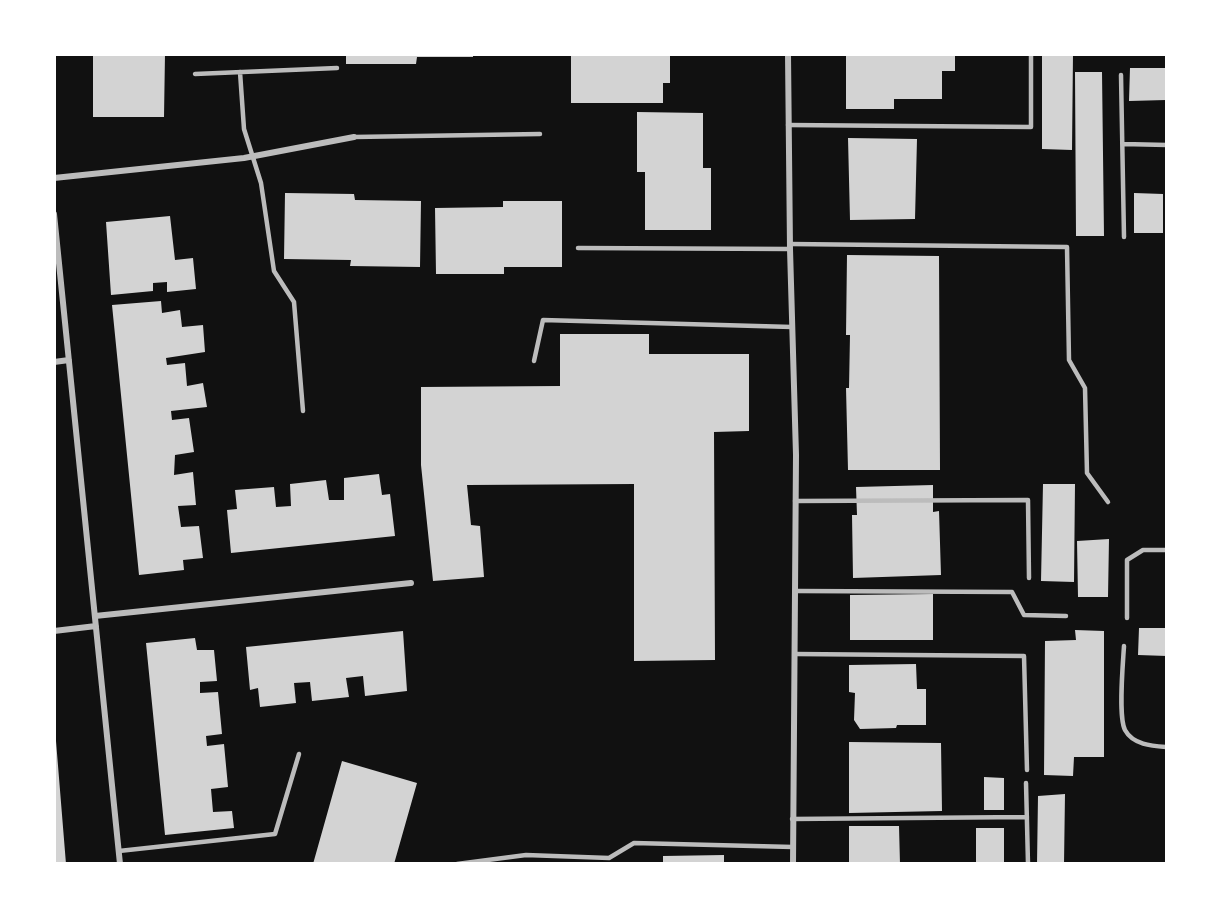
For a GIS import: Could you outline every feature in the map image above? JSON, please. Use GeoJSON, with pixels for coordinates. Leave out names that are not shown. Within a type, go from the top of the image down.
{"type":"FeatureCollection","features":[{"type":"Feature","properties":{"kind":"street"},"geometry":{"type":"LineString","coordinates":[[789,54],[788,125],[796,591],[793,864]]}},
{"type":"Feature","properties":{"kind":"street"},"geometry":{"type":"LineString","coordinates":[[54,178],[254,156],[354,137]]}},
{"type":"Feature","properties":{"kind":"street"},"geometry":{"type":"LineString","coordinates":[[54,214],[120,864]]}},
{"type":"Feature","properties":{"kind":"street"},"geometry":{"type":"LineString","coordinates":[[54,362],[69,360]]}},
{"type":"Feature","properties":{"kind":"street"},"geometry":{"type":"LineString","coordinates":[[94,616],[411,583]]}},
{"type":"Feature","properties":{"kind":"street"},"geometry":{"type":"LineString","coordinates":[[54,631],[96,626]]}},
{"type":"Feature","properties":{"kind":"lane"},"geometry":{"type":"LineString","coordinates":[[788,125],[1031,127],[1031,54]]}},
{"type":"Feature","properties":{"kind":"lane"},"geometry":{"type":"LineString","coordinates":[[195,74],[337,69]]}},
{"type":"Feature","properties":{"kind":"lane"},"geometry":{"type":"LineString","coordinates":[[240,72],[244,129],[261,183],[274,271],[294,302],[303,411]]}},
{"type":"Feature","properties":{"kind":"lane"},"geometry":{"type":"LineString","coordinates":[[1121,75],[1124,237]]}},
{"type":"Feature","properties":{"kind":"lane"},"geometry":{"type":"LineString","coordinates":[[354,137],[540,134]]}},
{"type":"Feature","properties":{"kind":"lane"},"geometry":{"type":"LineString","coordinates":[[1123,144],[1167,145]]}},
{"type":"Feature","properties":{"kind":"lane"},"geometry":{"type":"LineString","coordinates":[[578,249],[790,246],[1067,247],[1069,360],[1085,388],[1087,473],[1108,502]]}},
{"type":"Feature","properties":{"kind":"lane"},"geometry":{"type":"LineString","coordinates":[[534,361],[543,320],[792,327]]}},
{"type":"Feature","properties":{"kind":"lane"},"geometry":{"type":"LineString","coordinates":[[795,501],[1028,500],[1029,578]]}},
{"type":"Feature","properties":{"kind":"lane"},"geometry":{"type":"LineString","coordinates":[[1126,618],[1127,560],[1143,550],[1167,550]]}},
{"type":"Feature","properties":{"kind":"lane"},"geometry":{"type":"LineString","coordinates":[[796,591],[1012,592],[1024,615],[1066,616]]}},
{"type":"Feature","properties":{"kind":"lane"},"geometry":{"type":"LineString","coordinates":[[1124,646],[1122,717],[1125,731],[1137,743],[1167,747]]}},
{"type":"Feature","properties":{"kind":"lane"},"geometry":{"type":"LineString","coordinates":[[795,654],[1024,656],[1027,770]]}},
{"type":"Feature","properties":{"kind":"lane"},"geometry":{"type":"LineString","coordinates":[[119,851],[275,834],[299,754]]}},
{"type":"Feature","properties":{"kind":"lane"},"geometry":{"type":"LineString","coordinates":[[1026,783],[1028,864]]}},
{"type":"Feature","properties":{"kind":"lane"},"geometry":{"type":"LineString","coordinates":[[792,819],[1027,817]]}},
{"type":"Feature","properties":{"kind":"lane"},"geometry":{"type":"LineString","coordinates":[[457,864],[526,855],[609,858],[634,843],[793,848]]}},
{"type":"Feature","properties":{"kind":"building"},"geometry":{"type":"Polygon","coordinates":[[[93,54],[165,54],[164,117],[93,117],[93,54]]]}},
{"type":"Feature","properties":{"kind":"building"},"geometry":{"type":"Polygon","coordinates":[[[346,54],[473,54],[473,57],[417,57],[416,64],[346,64],[346,54]]]}},
{"type":"Feature","properties":{"kind":"building"},"geometry":{"type":"Polygon","coordinates":[[[571,54],[670,54],[670,83],[663,83],[663,103],[571,103],[571,54]]]}},
{"type":"Feature","properties":{"kind":"building"},"geometry":{"type":"Polygon","coordinates":[[[846,54],[955,54],[955,71],[942,71],[942,99],[894,99],[894,109],[846,109],[846,54]]]}},
{"type":"Feature","properties":{"kind":"building"},"geometry":{"type":"Polygon","coordinates":[[[1042,54],[1073,54],[1072,150],[1042,149],[1042,54]]]}},
{"type":"Feature","properties":{"kind":"building"},"geometry":{"type":"Polygon","coordinates":[[[1130,68],[1167,68],[1166,100],[1129,101],[1130,68]]]}},
{"type":"Feature","properties":{"kind":"building"},"geometry":{"type":"Polygon","coordinates":[[[1075,72],[1102,72],[1104,236],[1076,236],[1075,72]]]}},
{"type":"Feature","properties":{"kind":"building"},"geometry":{"type":"Polygon","coordinates":[[[637,112],[703,113],[703,168],[711,168],[711,230],[645,230],[645,172],[637,172],[637,112]]]}},
{"type":"Feature","properties":{"kind":"building"},"geometry":{"type":"Polygon","coordinates":[[[848,138],[917,139],[915,219],[850,220],[848,138]]]}},
{"type":"Feature","properties":{"kind":"building"},"geometry":{"type":"Polygon","coordinates":[[[285,193],[354,194],[355,200],[421,201],[420,267],[350,266],[351,260],[284,259],[285,193]]]}},
{"type":"Feature","properties":{"kind":"building"},"geometry":{"type":"Polygon","coordinates":[[[1134,193],[1163,194],[1163,233],[1134,233],[1134,193]]]}},
{"type":"Feature","properties":{"kind":"building"},"geometry":{"type":"Polygon","coordinates":[[[503,201],[562,201],[562,267],[504,267],[504,274],[436,274],[435,208],[503,207],[503,201]]]}},
{"type":"Feature","properties":{"kind":"building"},"geometry":{"type":"Polygon","coordinates":[[[170,216],[175,260],[193,258],[196,289],[167,292],[167,282],[153,283],[153,291],[111,295],[106,222],[170,216]]]}},
{"type":"Feature","properties":{"kind":"building"},"geometry":{"type":"Polygon","coordinates":[[[847,255],[939,256],[940,470],[848,470],[846,388],[849,388],[850,335],[846,335],[847,255]]]}},
{"type":"Feature","properties":{"kind":"building"},"geometry":{"type":"Polygon","coordinates":[[[161,301],[162,313],[180,310],[182,327],[203,325],[205,352],[166,358],[167,365],[185,363],[187,386],[203,383],[207,407],[171,411],[172,420],[189,418],[194,452],[175,455],[174,475],[193,472],[196,505],[178,506],[181,527],[199,526],[203,558],[183,560],[184,570],[139,575],[112,305],[161,301]]]}},
{"type":"Feature","properties":{"kind":"building"},"geometry":{"type":"Polygon","coordinates":[[[560,334],[649,334],[649,354],[749,354],[749,431],[714,432],[715,660],[634,661],[634,484],[467,485],[471,525],[480,526],[484,577],[433,581],[421,465],[421,387],[560,386],[560,334]]]}},
{"type":"Feature","properties":{"kind":"building"},"geometry":{"type":"Polygon","coordinates":[[[379,474],[382,495],[390,494],[395,536],[231,553],[227,510],[237,509],[235,490],[274,487],[276,507],[291,506],[290,484],[326,480],[329,500],[344,500],[344,478],[379,474]]]}},
{"type":"Feature","properties":{"kind":"building"},"geometry":{"type":"Polygon","coordinates":[[[1043,484],[1075,484],[1074,582],[1041,581],[1043,484]]]}},
{"type":"Feature","properties":{"kind":"building"},"geometry":{"type":"Polygon","coordinates":[[[933,485],[933,512],[939,511],[941,575],[853,578],[852,515],[857,515],[856,487],[933,485]]]}},
{"type":"Feature","properties":{"kind":"building"},"geometry":{"type":"Polygon","coordinates":[[[1109,539],[1108,597],[1078,597],[1077,541],[1109,539]]]}},
{"type":"Feature","properties":{"kind":"building"},"geometry":{"type":"Polygon","coordinates":[[[933,594],[933,640],[850,640],[850,595],[933,594]]]}},
{"type":"Feature","properties":{"kind":"building"},"geometry":{"type":"Polygon","coordinates":[[[1139,628],[1167,628],[1167,656],[1138,655],[1139,628]]]}},
{"type":"Feature","properties":{"kind":"building"},"geometry":{"type":"Polygon","coordinates":[[[1075,630],[1104,631],[1104,757],[1074,757],[1073,776],[1044,775],[1045,641],[1076,640],[1075,630]]]}},
{"type":"Feature","properties":{"kind":"building"},"geometry":{"type":"Polygon","coordinates":[[[403,631],[407,691],[365,696],[363,676],[346,678],[349,697],[312,701],[310,682],[294,683],[296,703],[260,707],[258,688],[250,690],[246,647],[403,631]]]}},
{"type":"Feature","properties":{"kind":"building"},"geometry":{"type":"Polygon","coordinates":[[[195,638],[197,650],[214,650],[217,681],[200,682],[200,693],[218,692],[222,734],[206,736],[207,746],[224,744],[228,787],[211,789],[213,812],[232,811],[234,828],[165,835],[146,643],[195,638]]]}},
{"type":"Feature","properties":{"kind":"building"},"geometry":{"type":"Polygon","coordinates":[[[916,664],[917,689],[926,689],[926,725],[860,729],[854,720],[855,693],[849,692],[849,665],[916,664]]]}},
{"type":"Feature","properties":{"kind":"building"},"geometry":{"type":"Polygon","coordinates":[[[54,741],[56,741],[66,864],[54,864],[54,741]]]}},
{"type":"Feature","properties":{"kind":"building"},"geometry":{"type":"Polygon","coordinates":[[[849,742],[941,743],[942,811],[849,813],[849,742]]]}},
{"type":"Feature","properties":{"kind":"building"},"geometry":{"type":"Polygon","coordinates":[[[342,761],[417,783],[394,864],[313,864],[342,761]]]}},
{"type":"Feature","properties":{"kind":"building"},"geometry":{"type":"Polygon","coordinates":[[[984,777],[1004,778],[1004,810],[984,810],[984,777]]]}},
{"type":"Feature","properties":{"kind":"building"},"geometry":{"type":"Polygon","coordinates":[[[1065,794],[1064,864],[1037,864],[1038,796],[1065,794]]]}},
{"type":"Feature","properties":{"kind":"building"},"geometry":{"type":"Polygon","coordinates":[[[849,826],[899,826],[900,864],[849,864],[849,826]]]}},
{"type":"Feature","properties":{"kind":"building"},"geometry":{"type":"Polygon","coordinates":[[[976,828],[1004,828],[1004,864],[976,864],[976,828]]]}},
{"type":"Feature","properties":{"kind":"building"},"geometry":{"type":"Polygon","coordinates":[[[724,855],[724,864],[663,864],[663,856],[724,855]]]}}]}
